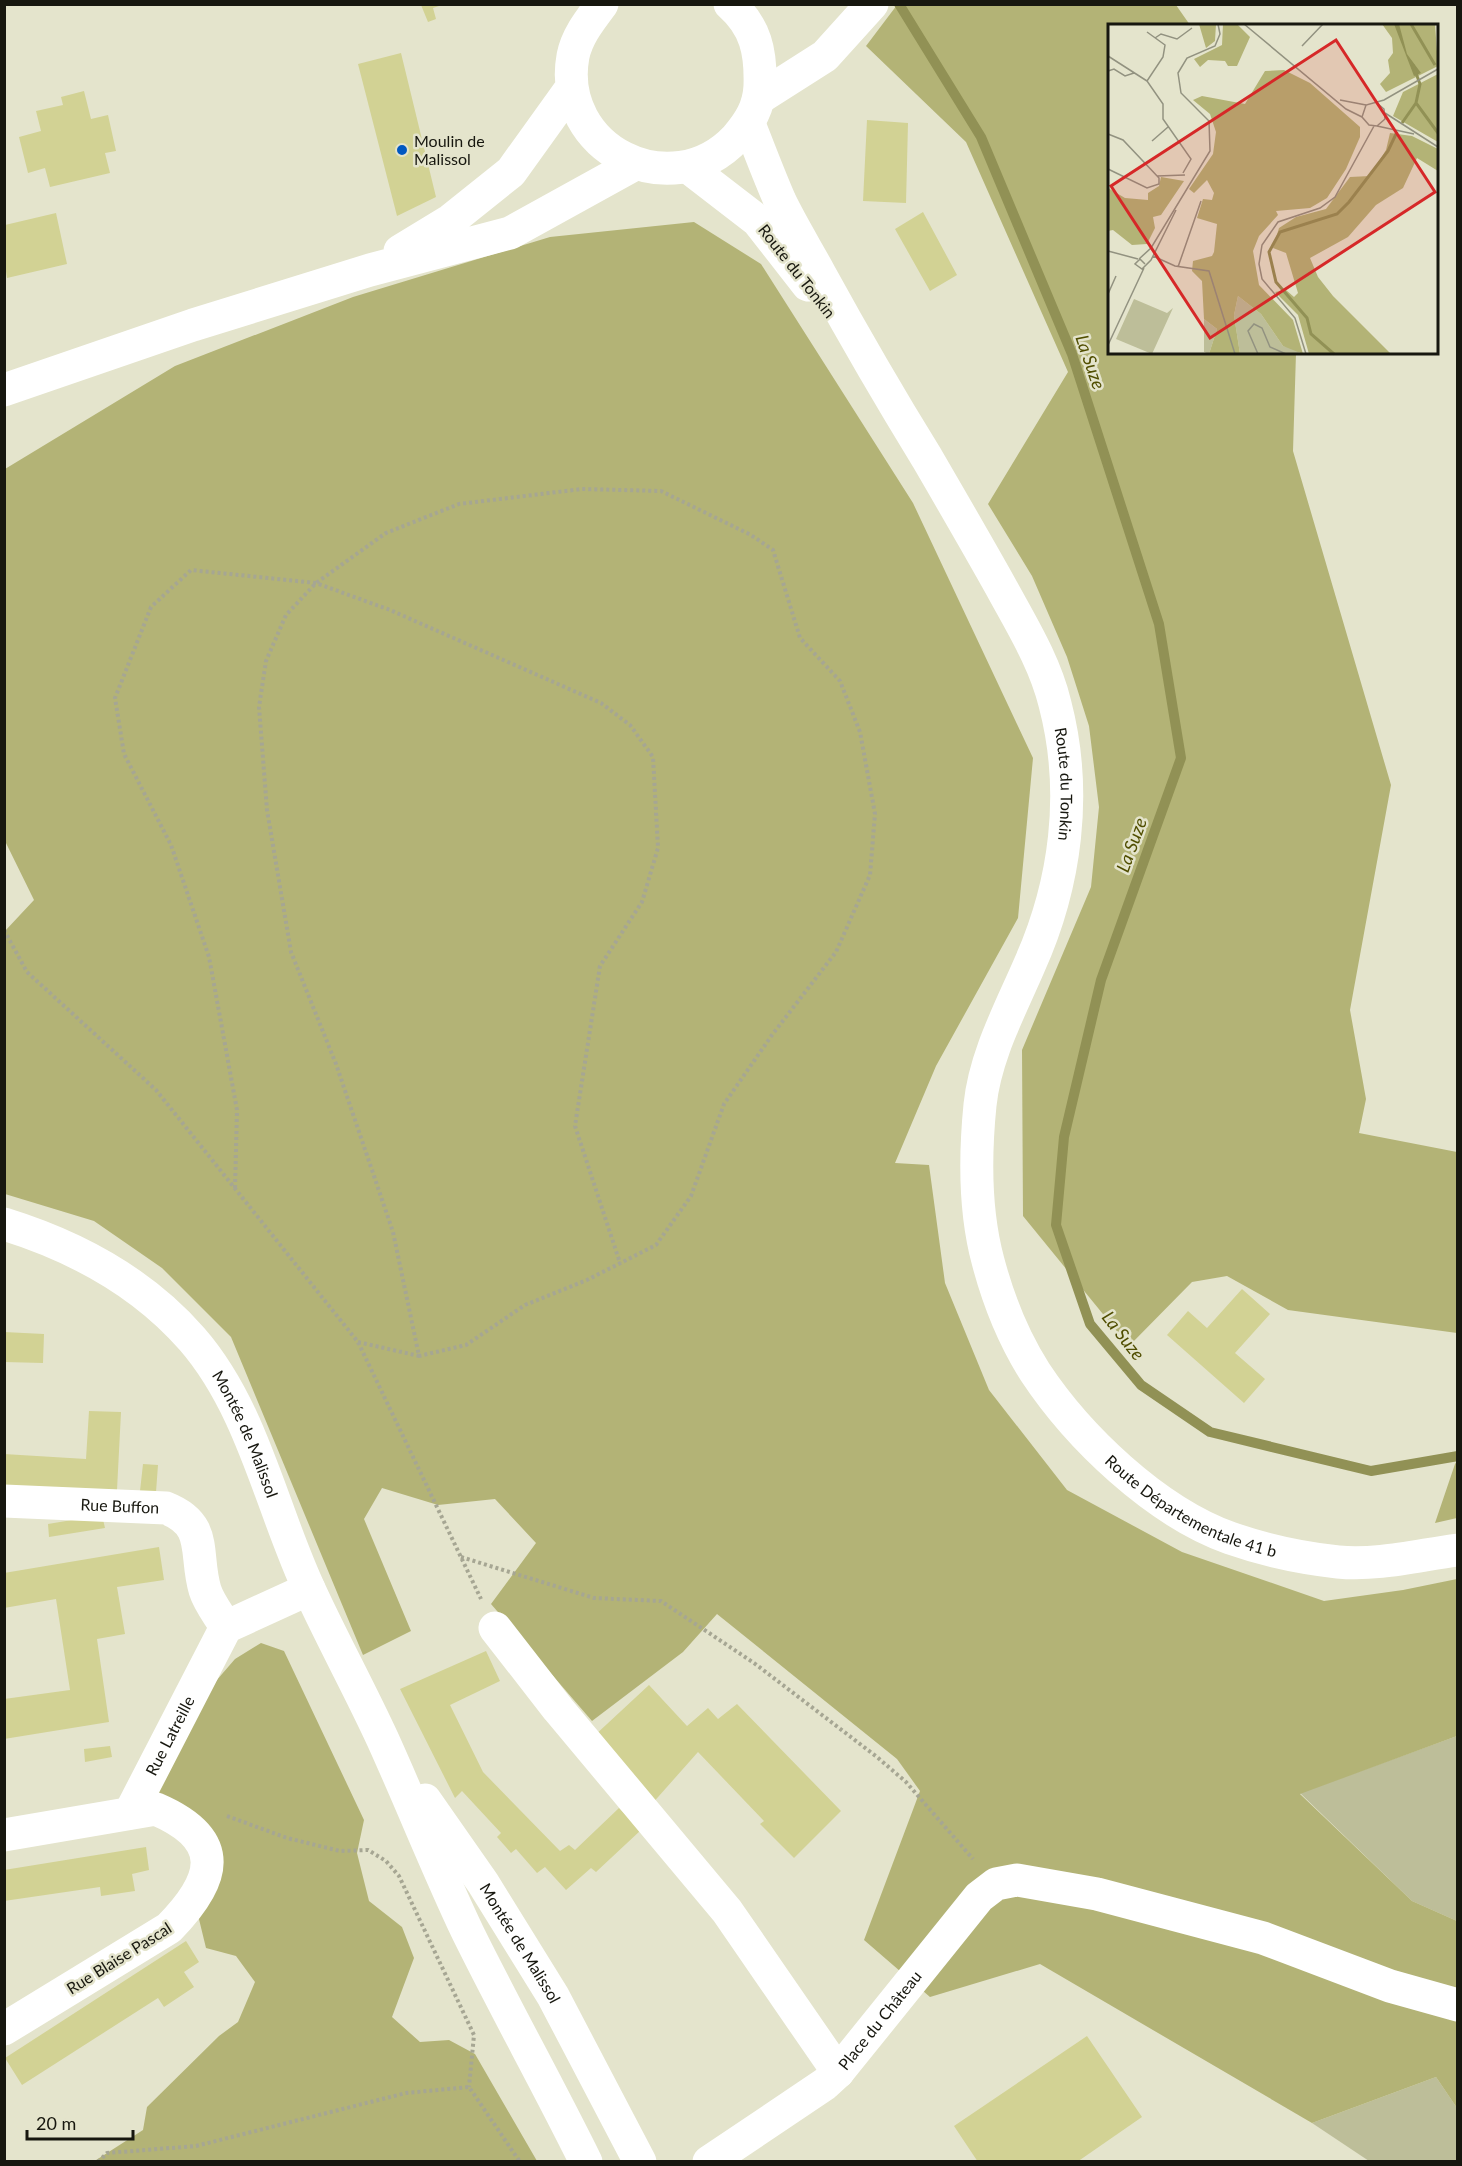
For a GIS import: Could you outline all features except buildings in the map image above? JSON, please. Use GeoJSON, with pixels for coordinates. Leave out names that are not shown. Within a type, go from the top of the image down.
{"type":"FeatureCollection","features":[{"type":"Feature","properties":{"kind":"street"},"geometry":{"type":"LineString","coordinates":[[602,4],[585,25],[573,55],[572,87],[583,120],[605,147],[635,164],[661,169],[688,167],[723,152],[754,111],[825,56],[872,4]]}},
{"type":"Feature","properties":{"kind":"street"},"geometry":{"type":"LineString","coordinates":[[730,4],[744,17],[761,56],[754,111]]}},
{"type":"Feature","properties":{"kind":"street"},"geometry":{"type":"LineString","coordinates":[[370,270],[451,220],[511,172],[572,87]]}},
{"type":"Feature","properties":{"kind":"street","name":"Route du Tonkin"},"geometry":{"type":"LineString","coordinates":[[754,111],[780,201],[869,363],[957,508],[1033,645],[1055,699],[1063,742],[1067,787],[1064,847],[1053,905],[1031,962],[999,1031],[980,1101],[978,1196],[987,1257],[1004,1309]]}},
{"type":"Feature","properties":{"kind":"street"},"geometry":{"type":"LineString","coordinates":[[4,390],[193,325],[370,270],[510,233],[635,164]]}},
{"type":"Feature","properties":{"kind":"street","name":"Route du Tonkin"},"geometry":{"type":"LineString","coordinates":[[688,167],[758,221],[869,363]]}},
{"type":"Feature","properties":{"kind":"street","name":"Montée de Malissol"},"geometry":{"type":"LineString","coordinates":[[4,1224],[83,1255],[129,1282],[165,1310],[193,1340],[223,1380],[240,1415],[309,1589],[382,1737],[468,1933],[586,2162]]}},
{"type":"Feature","properties":{"kind":"street","name":"Route Départementale 41 b"},"geometry":{"type":"LineString","coordinates":[[1004,1309],[1034,1370],[1063,1409],[1103,1452],[1137,1483],[1175,1510],[1227,1537],[1290,1554],[1343,1563],[1397,1559],[1458,1550]]}},
{"type":"Feature","properties":{"kind":"street","name":"Rue Buffon"},"geometry":{"type":"LineString","coordinates":[[4,1501],[166,1508],[182,1514],[194,1527],[206,1593],[226,1627]]}},
{"type":"Feature","properties":{"kind":"street"},"geometry":{"type":"LineString","coordinates":[[226,1627],[309,1589]]}},
{"type":"Feature","properties":{"kind":"street","name":"Rue Latreille"},"geometry":{"type":"LineString","coordinates":[[130,1813],[226,1627]]}},
{"type":"Feature","properties":{"kind":"street"},"geometry":{"type":"LineString","coordinates":[[495,1628],[558,1709],[727,1911],[838,2072]]}},
{"type":"Feature","properties":{"kind":"street","name":"Montée de Malissol"},"geometry":{"type":"LineString","coordinates":[[382,1737],[518,1937],[553,1996],[640,2162]]}},
{"type":"Feature","properties":{"kind":"street","name":"Rue Blaise Pascal"},"geometry":{"type":"LineString","coordinates":[[4,2029],[169,1928],[190,1906],[206,1880],[208,1856],[196,1834],[187,1826],[178,1819],[156,1809],[130,1813]]}},
{"type":"Feature","properties":{"kind":"street"},"geometry":{"type":"LineString","coordinates":[[4,1835],[130,1813]]}},
{"type":"Feature","properties":{"kind":"street"},"geometry":{"type":"LineString","coordinates":[[996,1884],[1017,1880],[1097,1894],[1263,1938],[1390,1986],[1458,2005]]}},
{"type":"Feature","properties":{"kind":"street","name":"Place du Château"},"geometry":{"type":"LineString","coordinates":[[709,2162],[810,2095],[838,2072],[964,1914],[986,1889],[996,1884]]}},
{"type":"Feature","properties":{"kind":"path"},"geometry":{"type":"LineString","coordinates":[[358,1342],[418,1356],[466,1345],[525,1305],[656,1245],[691,1196],[724,1104],[772,1035],[836,952],[870,875],[876,814],[860,732],[840,681],[800,638],[773,550],[751,535],[661,491],[582,489],[459,504],[386,533],[316,583],[286,615],[266,661],[259,707],[267,810],[291,952],[336,1064],[393,1233],[418,1356]]}},
{"type":"Feature","properties":{"kind":"path"},"geometry":{"type":"LineString","coordinates":[[235,1188],[237,1110],[209,957],[171,845],[124,754],[115,698],[151,607],[191,570],[316,583],[390,610],[601,703],[630,725],[653,757],[658,848],[642,902],[600,966],[575,1126],[620,1263]]}},
{"type":"Feature","properties":{"kind":"path"},"geometry":{"type":"LineString","coordinates":[[4,930],[27,972],[156,1090],[358,1342],[495,1628]]}},
{"type":"Feature","properties":{"kind":"path"},"geometry":{"type":"LineString","coordinates":[[461,1557],[594,1598],[662,1601],[754,1663],[906,1782],[996,1884]]}},
{"type":"Feature","properties":{"kind":"path"},"geometry":{"type":"LineString","coordinates":[[218,1812],[287,1838],[340,1851],[368,1850],[399,1876],[474,2035],[469,2087],[520,2162]]}},
{"type":"Feature","properties":{"kind":"path"},"geometry":{"type":"LineString","coordinates":[[98,2162],[106,2153],[196,2146],[406,2093],[469,2087]]}},
{"type":"Feature","properties":{"kind":"green space"},"geometry":{"type":"Polygon","coordinates":[[[1457,1736],[1457,1921],[1412,1901],[1300,1793],[1457,1736]]]}},
{"type":"Feature","properties":{"kind":"green space"},"geometry":{"type":"Polygon","coordinates":[[[1436,2077],[1457,2108],[1457,2161],[1369,2161],[1312,2123],[1436,2077]]]}},
{"type":"Feature","properties":{"kind":"shaded area"},"geometry":{"type":"Polygon","coordinates":[[[897,5],[1176,5],[1189,24],[1108,24],[1108,354],[1296,354],[1293,451],[1391,785],[1350,1010],[1366,1099],[1359,1133],[1457,1152],[1457,1333],[1288,1310],[1227,1276],[1192,1282],[1129,1346],[1023,1216],[1022,1050],[1091,887],[1099,807],[1089,726],[1067,657],[1032,576],[988,504],[1068,372],[966,142],[866,46],[897,5]]]}},
{"type":"Feature","properties":{"kind":"shaded area"},"geometry":{"type":"Polygon","coordinates":[[[694,222],[761,264],[913,503],[1033,758],[1018,918],[936,1066],[895,1163],[929,1165],[945,1283],[989,1390],[1067,1490],[1182,1552],[1324,1601],[1403,1590],[1457,1579],[1457,1736],[1300,1794],[1412,1901],[1457,1921],[1457,2108],[1436,2077],[1312,2123],[1040,1964],[930,1997],[864,1940],[920,1791],[897,1759],[717,1614],[683,1652],[592,1721],[491,1604],[536,1543],[495,1499],[438,1505],[382,1488],[364,1519],[411,1631],[363,1655],[231,1337],[162,1268],[94,1221],[5,1194],[5,931],[34,900],[5,841],[5,469],[175,366],[353,297],[550,237],[694,222]]]}},
{"type":"Feature","properties":{"kind":"shaded area"},"geometry":{"type":"Polygon","coordinates":[[[1457,1461],[1457,1518],[1435,1523],[1455,1464],[1457,1461]]]}},
{"type":"Feature","properties":{"kind":"shaded area"},"geometry":{"type":"Polygon","coordinates":[[[261,1643],[284,1651],[364,1820],[357,1853],[369,1901],[402,1927],[414,1958],[392,2017],[420,2042],[449,2040],[475,2054],[537,2161],[93,2162],[143,2130],[147,2107],[219,2036],[238,2022],[255,1982],[236,1956],[206,1948],[197,1911],[195,1814],[156,1792],[216,1681],[235,1659],[261,1643]]]}},
{"type":"Feature","properties":{"kind":"waterway","name":"La Suze"},"geometry":{"type":"LineString","coordinates":[[899,4],[981,137],[1072,354],[1159,624],[1181,758],[1101,980],[1064,1137],[1056,1225],[1090,1324],[1141,1385],[1210,1432],[1371,1471],[1458,1456]]}},
{"type":"Feature","properties":{"kind":"place","name":"Moulin de Malissol"},"geometry":{"type":"Point","coordinates":[402,150]}}]}
